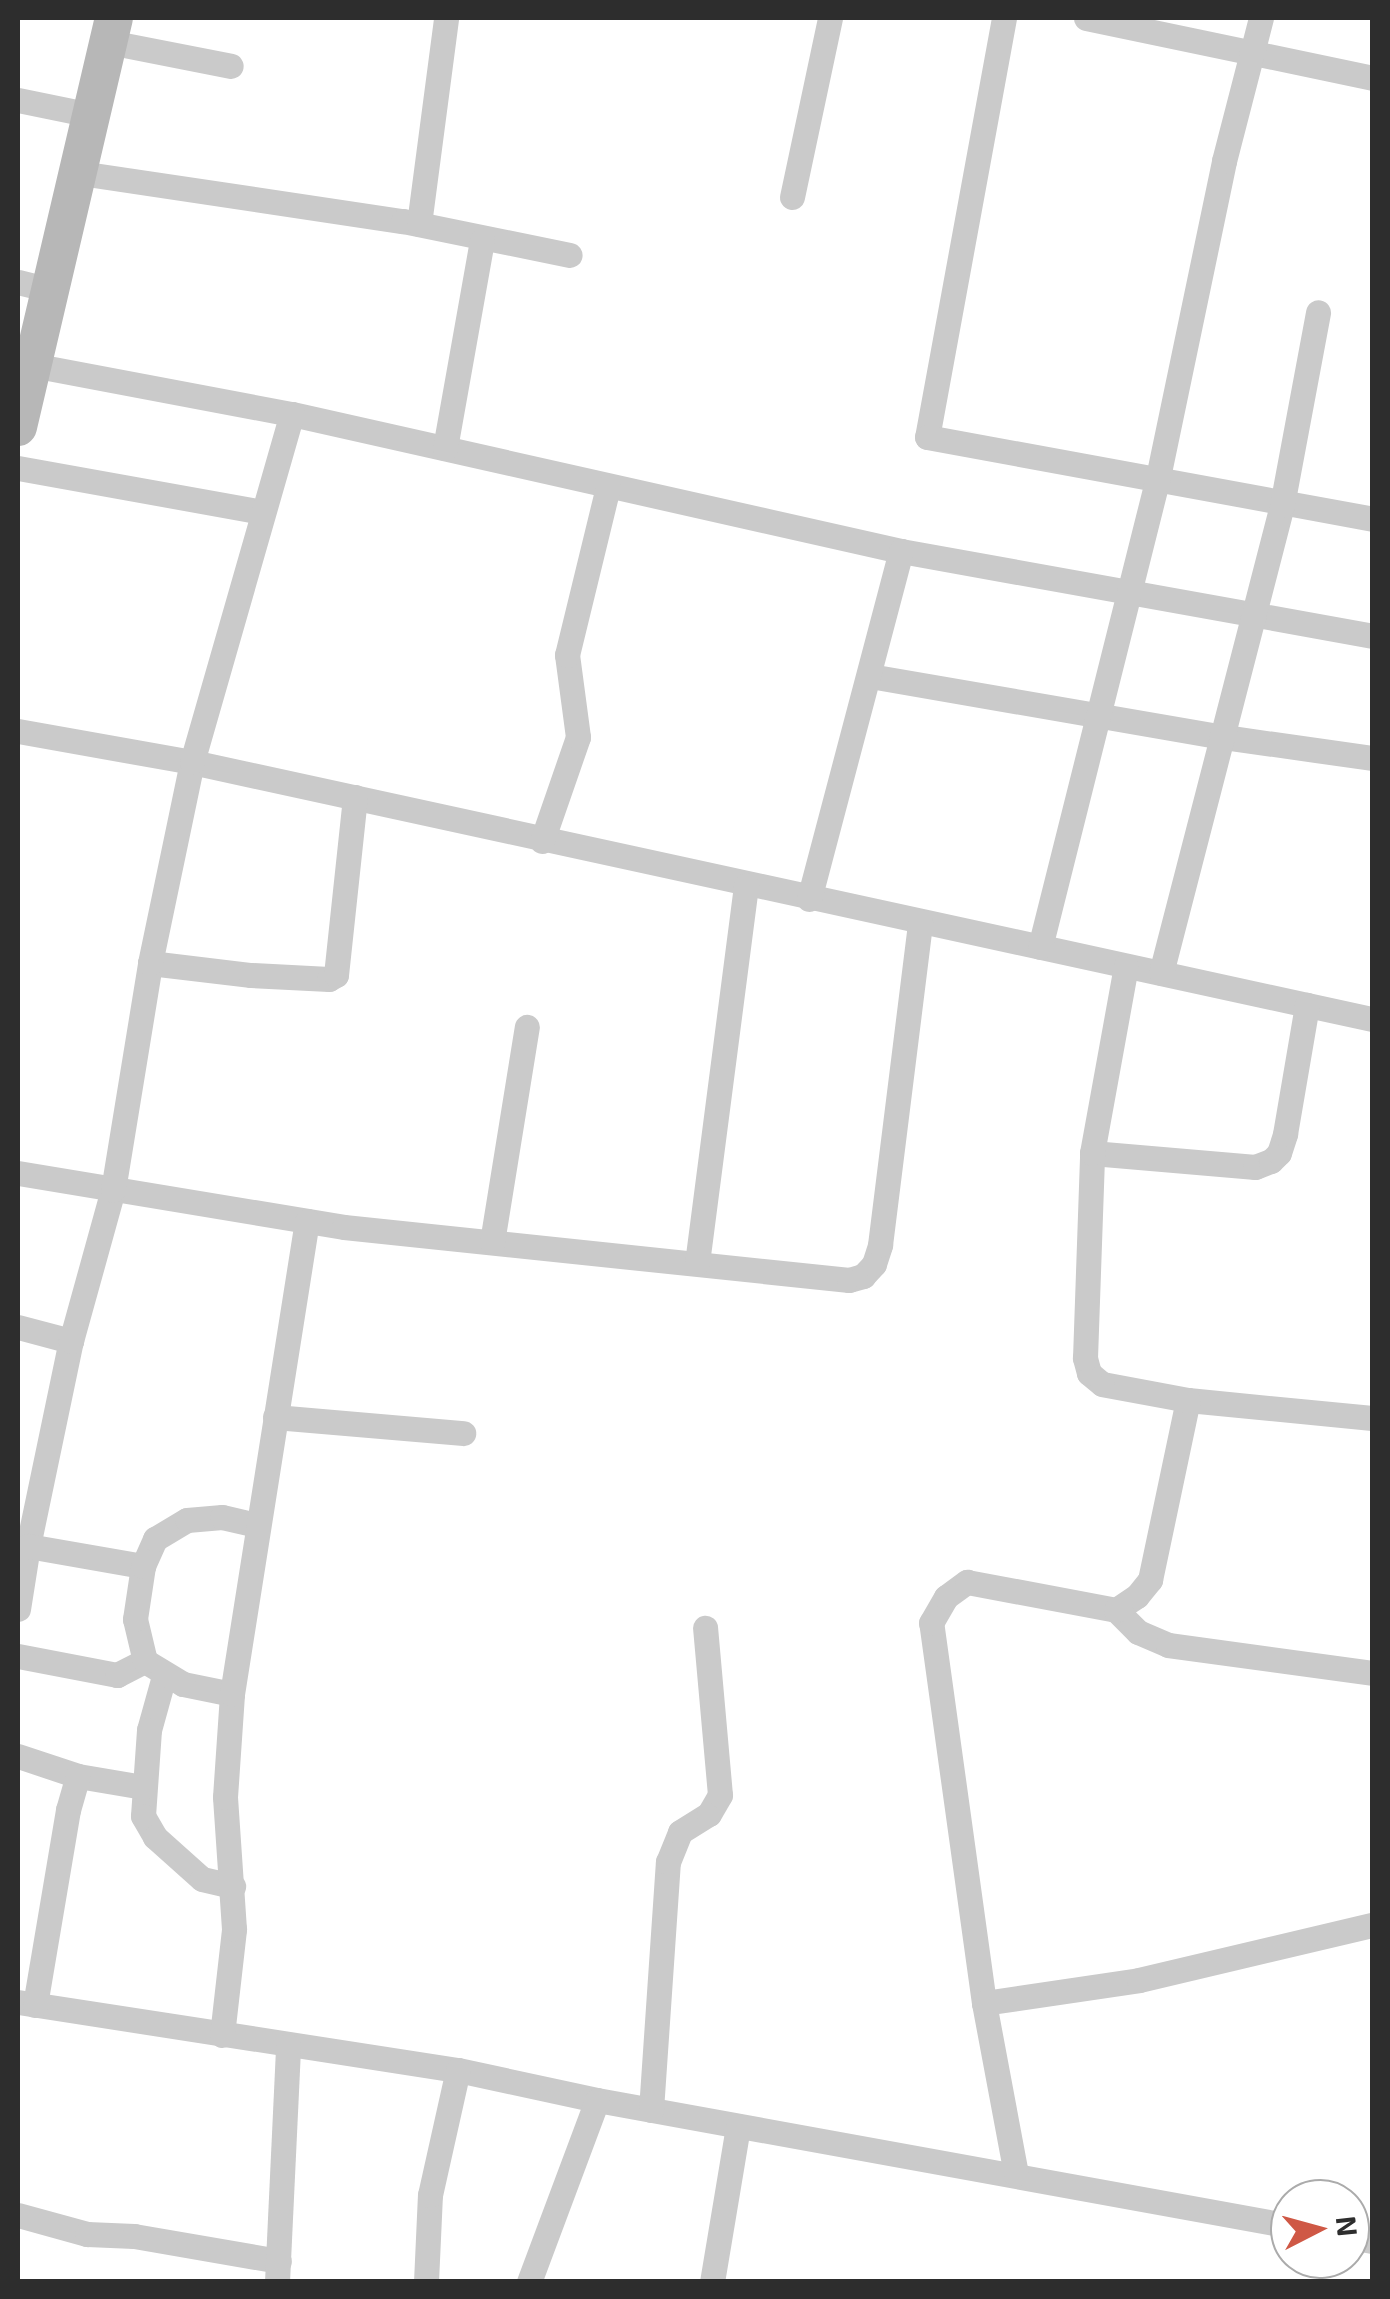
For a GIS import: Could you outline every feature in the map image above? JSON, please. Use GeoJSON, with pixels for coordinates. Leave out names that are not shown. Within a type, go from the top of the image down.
{"type":"FeatureCollection","features":[{"type":"Feature","properties":{"kind":"street"},"geometry":{"type":"LineString","coordinates":[[419,224],[446,18]]}},
{"type":"Feature","properties":{"kind":"street"},"geometry":{"type":"LineString","coordinates":[[792,197],[830,18]]}},
{"type":"Feature","properties":{"kind":"street"},"geometry":{"type":"LineString","coordinates":[[1004,18],[927,438],[1372,519]]}},
{"type":"Feature","properties":{"kind":"street"},"geometry":{"type":"LineString","coordinates":[[1086,18],[1140,23],[1252,54],[1372,78]]}},
{"type":"Feature","properties":{"kind":"street"},"geometry":{"type":"LineString","coordinates":[[1040,947],[1157,482],[1224,161],[1261,18]]}},
{"type":"Feature","properties":{"kind":"street"},"geometry":{"type":"LineString","coordinates":[[18,426],[34,286],[80,173],[110,24],[231,66]]}},
{"type":"Feature","properties":{"kind":"street"},"geometry":{"type":"LineString","coordinates":[[18,100],[92,115]]}},
{"type":"Feature","properties":{"kind":"street"},"geometry":{"type":"LineString","coordinates":[[80,173],[419,224],[570,256]]}},
{"type":"Feature","properties":{"kind":"street"},"geometry":{"type":"LineString","coordinates":[[445,448],[482,240]]}},
{"type":"Feature","properties":{"kind":"street"},"geometry":{"type":"LineString","coordinates":[[1161,973],[1282,505],[1318,312]]}},
{"type":"Feature","properties":{"kind":"street"},"geometry":{"type":"LineString","coordinates":[[27,371],[292,414],[901,552],[1255,612],[1372,636]]}},
{"type":"Feature","properties":{"kind":"street"},"geometry":{"type":"LineString","coordinates":[[18,1610],[23,1545],[71,1342],[113,1190],[150,963],[192,762],[292,414]]}},
{"type":"Feature","properties":{"kind":"street"},"geometry":{"type":"LineString","coordinates":[[18,468],[264,512]]}},
{"type":"Feature","properties":{"kind":"street"},"geometry":{"type":"LineString","coordinates":[[542,841],[578,737],[567,656],[608,487]]}},
{"type":"Feature","properties":{"kind":"street"},"geometry":{"type":"LineString","coordinates":[[808,898],[901,552]]}},
{"type":"Feature","properties":{"kind":"street"},"geometry":{"type":"LineString","coordinates":[[870,676],[1099,713],[1224,738],[1372,758]]}},
{"type":"Feature","properties":{"kind":"street"},"geometry":{"type":"LineString","coordinates":[[18,731],[192,762],[1372,1018]]}},
{"type":"Feature","properties":{"kind":"street"},"geometry":{"type":"LineString","coordinates":[[150,963],[251,975],[329,979],[336,975],[355,797]]}},
{"type":"Feature","properties":{"kind":"street"},"geometry":{"type":"LineString","coordinates":[[697,1264],[746,885]]}},
{"type":"Feature","properties":{"kind":"street"},"geometry":{"type":"LineString","coordinates":[[18,1173],[307,1221],[849,1280],[864,1276],[874,1264],[880,1245],[920,922]]}},
{"type":"Feature","properties":{"kind":"street"},"geometry":{"type":"LineString","coordinates":[[1126,966],[1092,1153],[1085,1358],[1089,1373],[1102,1384],[1188,1400],[1372,1418]]}},
{"type":"Feature","properties":{"kind":"street"},"geometry":{"type":"LineString","coordinates":[[1092,1153],[1255,1166],[1271,1161],[1280,1153],[1308,1005]]}},
{"type":"Feature","properties":{"kind":"street"},"geometry":{"type":"LineString","coordinates":[[492,1242],[527,1026]]}},
{"type":"Feature","properties":{"kind":"street"},"geometry":{"type":"LineString","coordinates":[[222,2035],[234,1929],[225,1798],[232,1694],[307,1221]]}},
{"type":"Feature","properties":{"kind":"street"},"geometry":{"type":"LineString","coordinates":[[18,1327],[71,1342]]}},
{"type":"Feature","properties":{"kind":"street"},"geometry":{"type":"LineString","coordinates":[[1116,1610],[1137,1596],[1150,1580],[1188,1400]]}},
{"type":"Feature","properties":{"kind":"street"},"geometry":{"type":"LineString","coordinates":[[276,1417],[463,1434]]}},
{"type":"Feature","properties":{"kind":"street"},"geometry":{"type":"LineString","coordinates":[[234,1886],[209,1884],[155,1838],[144,1816],[143,1787],[155,1668],[136,1619],[143,1566],[155,1539],[187,1520],[222,1517],[257,1524]]}},
{"type":"Feature","properties":{"kind":"street"},"geometry":{"type":"LineString","coordinates":[[23,1545],[143,1566]]}},
{"type":"Feature","properties":{"kind":"street"},"geometry":{"type":"LineString","coordinates":[[1016,2174],[984,2003],[931,1623],[946,1597],[967,1582],[1116,1610],[1138,1632],[1168,1645],[1372,1673]]}},
{"type":"Feature","properties":{"kind":"street"},"geometry":{"type":"LineString","coordinates":[[651,2110],[668,1862],[680,1832],[709,1814],[720,1796],[705,1628]]}},
{"type":"Feature","properties":{"kind":"street"},"geometry":{"type":"LineString","coordinates":[[18,1656],[117,1674],[155,1668],[232,1694]]}},
{"type":"Feature","properties":{"kind":"street"},"geometry":{"type":"LineString","coordinates":[[18,1756],[78,1776],[143,1787]]}},
{"type":"Feature","properties":{"kind":"street"},"geometry":{"type":"LineString","coordinates":[[78,1776],[26,2003],[458,2070],[596,2100],[1270,2222]]}},
{"type":"Feature","properties":{"kind":"street"},"geometry":{"type":"LineString","coordinates":[[984,2003],[1139,1980],[1372,1925]]}},
{"type":"Feature","properties":{"kind":"street"},"geometry":{"type":"LineString","coordinates":[[18,2215],[88,2234],[134,2236],[278,2271],[288,2046]]}},
{"type":"Feature","properties":{"kind":"street"},"geometry":{"type":"LineString","coordinates":[[426,2282],[430,2196],[458,2070]]}},
{"type":"Feature","properties":{"kind":"street"},"geometry":{"type":"LineString","coordinates":[[529,2282],[596,2100]]}},
{"type":"Feature","properties":{"kind":"street"},"geometry":{"type":"LineString","coordinates":[[712,2282],[738,2126]]}}]}
